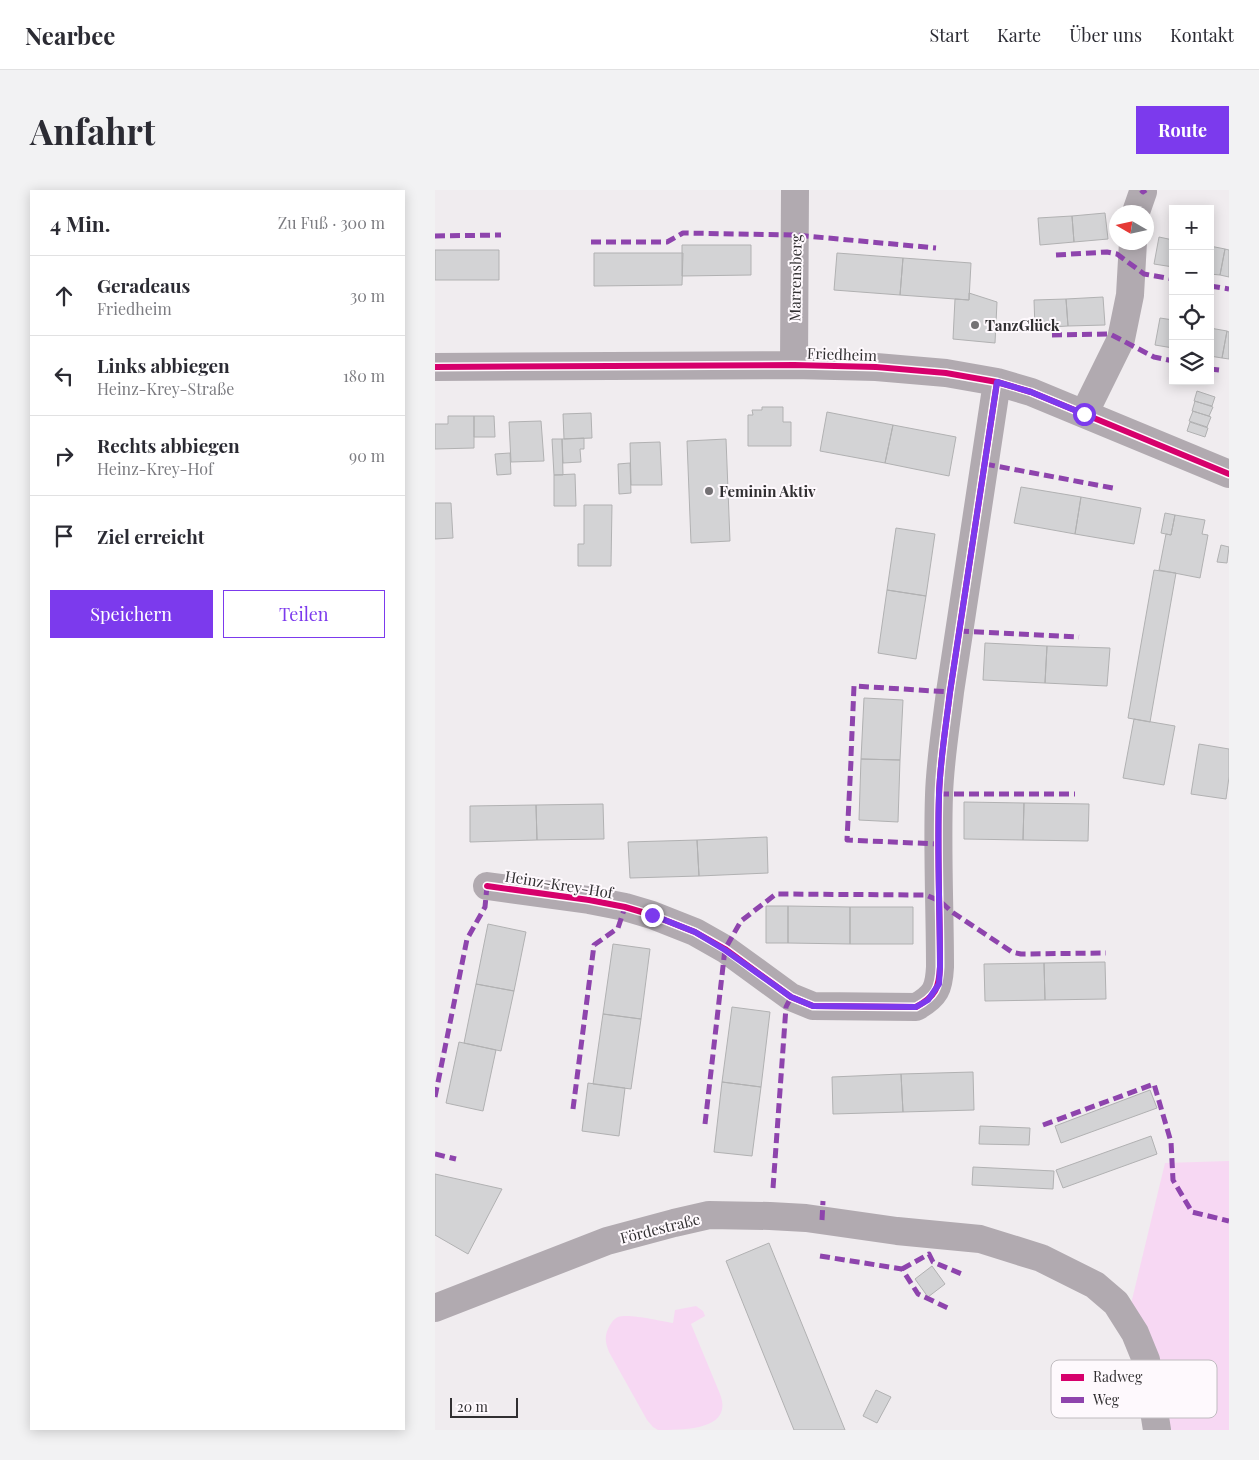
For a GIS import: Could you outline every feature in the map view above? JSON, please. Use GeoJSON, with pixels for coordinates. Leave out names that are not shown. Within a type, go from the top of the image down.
{"type":"FeatureCollection","features":[{"type":"Feature","properties":{"kind":"street","name":"Marrensberg"},"geometry":{"type":"LineString","coordinates":[[794,365],[795,190]]}},
{"type":"Feature","properties":{"kind":"street"},"geometry":{"type":"LineString","coordinates":[[1084,414],[1121,339],[1130,294],[1133,250]]}},
{"type":"Feature","properties":{"kind":"street","name":"Friedheim"},"geometry":{"type":"LineString","coordinates":[[435,367],[794,365],[876,367],[945,373],[997,382],[1031,392],[1229,474]]}},
{"type":"Feature","properties":{"kind":"street","name":"Heinz-Krey-Hof"},"geometry":{"type":"LineString","coordinates":[[487,886],[589,900],[625,907],[652,915],[695,932],[725,950],[791,997],[813,1006],[916,1007],[928,1000],[939,984],[939,794],[944,738],[997,382]]}},
{"type":"Feature","properties":{"kind":"street","name":"Fördestraße"},"geometry":{"type":"LineString","coordinates":[[435,1308],[607,1241],[674,1223],[709,1215],[806,1218],[897,1231],[980,1239],[1041,1258],[1095,1285],[1116,1303],[1135,1333],[1146,1360]]}},
{"type":"Feature","properties":{"kind":"shaded area"},"geometry":{"type":"Polygon","coordinates":[[[1229,1161],[1229,1430],[1166,1430],[1163,1418],[1217,1418],[1217,1360],[1147,1360],[1131,1304],[1165,1163],[1229,1161]]]}},
{"type":"Feature","properties":{"kind":"shaded area"},"geometry":{"type":"Polygon","coordinates":[[[696,1306],[703,1311],[705,1316],[691,1324],[720,1394],[722,1406],[720,1415],[714,1421],[704,1426],[658,1430],[647,1420],[609,1352],[606,1335],[612,1322],[618,1317],[637,1317],[673,1323],[675,1310],[696,1306]]]}},
{"type":"Feature","properties":{"kind":"building"},"geometry":{"type":"Polygon","coordinates":[[[1105,213],[1108,239],[1074,242],[1072,216],[1105,213]]]}},
{"type":"Feature","properties":{"kind":"building"},"geometry":{"type":"Polygon","coordinates":[[[1072,216],[1074,242],[1040,245],[1038,218],[1072,216]]]}},
{"type":"Feature","properties":{"kind":"building"},"geometry":{"type":"Polygon","coordinates":[[[1159,237],[1169,239],[1169,266],[1154,264],[1159,237]]]}},
{"type":"Feature","properties":{"kind":"building"},"geometry":{"type":"Polygon","coordinates":[[[682,245],[751,245],[751,275],[682,276],[682,245]]]}},
{"type":"Feature","properties":{"kind":"building"},"geometry":{"type":"Polygon","coordinates":[[[1214,247],[1225,249],[1220,275],[1214,274],[1214,247]]]}},
{"type":"Feature","properties":{"kind":"building"},"geometry":{"type":"Polygon","coordinates":[[[1225,249],[1229,250],[1229,277],[1220,275],[1225,249]]]}},
{"type":"Feature","properties":{"kind":"building"},"geometry":{"type":"Polygon","coordinates":[[[435,250],[499,250],[499,280],[435,280],[435,250]]]}},
{"type":"Feature","properties":{"kind":"building"},"geometry":{"type":"Polygon","coordinates":[[[594,253],[683,253],[682,285],[594,286],[594,253]]]}},
{"type":"Feature","properties":{"kind":"building"},"geometry":{"type":"Polygon","coordinates":[[[837,253],[903,258],[900,295],[834,290],[837,253]]]}},
{"type":"Feature","properties":{"kind":"building"},"geometry":{"type":"Polygon","coordinates":[[[903,258],[971,263],[969,300],[900,295],[903,258]]]}},
{"type":"Feature","properties":{"kind":"building"},"geometry":{"type":"Polygon","coordinates":[[[969,293],[997,302],[995,343],[953,339],[955,299],[969,300],[969,293]]]}},
{"type":"Feature","properties":{"kind":"building"},"geometry":{"type":"Polygon","coordinates":[[[1103,297],[1105,325],[1068,326],[1066,299],[1103,297]]]}},
{"type":"Feature","properties":{"kind":"building"},"geometry":{"type":"Polygon","coordinates":[[[1066,299],[1068,326],[1035,328],[1034,300],[1066,299]]]}},
{"type":"Feature","properties":{"kind":"building"},"geometry":{"type":"Polygon","coordinates":[[[1160,318],[1169,319],[1169,347],[1155,345],[1160,318]]]}},
{"type":"Feature","properties":{"kind":"building"},"geometry":{"type":"Polygon","coordinates":[[[1214,329],[1227,331],[1222,358],[1214,357],[1214,329]]]}},
{"type":"Feature","properties":{"kind":"building"},"geometry":{"type":"Polygon","coordinates":[[[1227,331],[1229,332],[1229,359],[1222,358],[1227,331]]]}},
{"type":"Feature","properties":{"kind":"building"},"geometry":{"type":"Polygon","coordinates":[[[1197,391],[1215,397],[1212,406],[1194,401],[1197,391]]]}},
{"type":"Feature","properties":{"kind":"building"},"geometry":{"type":"Polygon","coordinates":[[[1195,401],[1213,407],[1209,416],[1192,411],[1195,401]]]}},
{"type":"Feature","properties":{"kind":"building"},"geometry":{"type":"Polygon","coordinates":[[[762,407],[783,407],[783,422],[791,422],[791,446],[748,446],[748,415],[753,415],[752,410],[762,410],[762,407]]]}},
{"type":"Feature","properties":{"kind":"building"},"geometry":{"type":"Polygon","coordinates":[[[1193,411],[1211,417],[1207,427],[1189,421],[1193,411]]]}},
{"type":"Feature","properties":{"kind":"building"},"geometry":{"type":"Polygon","coordinates":[[[827,412],[893,425],[885,463],[820,451],[827,412]]]}},
{"type":"Feature","properties":{"kind":"building"},"geometry":{"type":"Polygon","coordinates":[[[591,413],[592,438],[564,439],[563,414],[591,413]]]}},
{"type":"Feature","properties":{"kind":"building"},"geometry":{"type":"Polygon","coordinates":[[[448,416],[474,416],[474,448],[435,449],[435,424],[448,424],[448,416]]]}},
{"type":"Feature","properties":{"kind":"building"},"geometry":{"type":"Polygon","coordinates":[[[474,416],[494,416],[495,437],[474,437],[474,416]]]}},
{"type":"Feature","properties":{"kind":"building"},"geometry":{"type":"Polygon","coordinates":[[[541,421],[544,461],[511,462],[509,422],[541,421]]]}},
{"type":"Feature","properties":{"kind":"building"},"geometry":{"type":"Polygon","coordinates":[[[1190,422],[1208,428],[1205,437],[1187,431],[1190,422]]]}},
{"type":"Feature","properties":{"kind":"building"},"geometry":{"type":"Polygon","coordinates":[[[893,425],[956,437],[949,476],[885,463],[893,425]]]}},
{"type":"Feature","properties":{"kind":"building"},"geometry":{"type":"Polygon","coordinates":[[[584,438],[584,449],[580,449],[581,462],[563,463],[562,439],[584,438]]]}},
{"type":"Feature","properties":{"kind":"building"},"geometry":{"type":"Polygon","coordinates":[[[552,439],[562,439],[563,475],[554,475],[552,439]]]}},
{"type":"Feature","properties":{"kind":"building","name":"Feminin Aktiv"},"geometry":{"type":"Polygon","coordinates":[[[726,439],[730,541],[691,543],[687,441],[726,439]]]}},
{"type":"Feature","properties":{"kind":"building"},"geometry":{"type":"Polygon","coordinates":[[[660,442],[662,485],[631,485],[630,443],[660,442]]]}},
{"type":"Feature","properties":{"kind":"building"},"geometry":{"type":"Polygon","coordinates":[[[510,453],[511,474],[497,475],[495,454],[510,453]]]}},
{"type":"Feature","properties":{"kind":"building"},"geometry":{"type":"Polygon","coordinates":[[[630,463],[631,493],[619,494],[618,464],[630,463]]]}},
{"type":"Feature","properties":{"kind":"building"},"geometry":{"type":"Polygon","coordinates":[[[575,474],[576,506],[554,506],[554,475],[575,474]]]}},
{"type":"Feature","properties":{"kind":"building"},"geometry":{"type":"Polygon","coordinates":[[[1021,487],[1081,497],[1075,534],[1014,523],[1021,487]]]}},
{"type":"Feature","properties":{"kind":"building"},"geometry":{"type":"Polygon","coordinates":[[[1081,497],[1141,508],[1134,544],[1075,534],[1081,497]]]}},
{"type":"Feature","properties":{"kind":"building"},"geometry":{"type":"Polygon","coordinates":[[[435,503],[451,503],[453,538],[435,539],[435,503]]]}},
{"type":"Feature","properties":{"kind":"building"},"geometry":{"type":"Polygon","coordinates":[[[584,505],[612,505],[611,566],[578,566],[578,544],[584,544],[584,505]]]}},
{"type":"Feature","properties":{"kind":"building"},"geometry":{"type":"Polygon","coordinates":[[[1165,513],[1175,515],[1171,535],[1161,533],[1165,513]]]}},
{"type":"Feature","properties":{"kind":"building"},"geometry":{"type":"Polygon","coordinates":[[[1175,515],[1205,520],[1202,534],[1208,535],[1200,578],[1159,570],[1166,534],[1171,535],[1175,515]]]}},
{"type":"Feature","properties":{"kind":"building"},"geometry":{"type":"Polygon","coordinates":[[[896,528],[935,534],[926,596],[887,590],[896,528]]]}},
{"type":"Feature","properties":{"kind":"building"},"geometry":{"type":"Polygon","coordinates":[[[1221,545],[1229,547],[1227,563],[1217,562],[1221,545]]]}},
{"type":"Feature","properties":{"kind":"building"},"geometry":{"type":"Polygon","coordinates":[[[1154,570],[1176,573],[1150,722],[1128,718],[1154,570]]]}},
{"type":"Feature","properties":{"kind":"building"},"geometry":{"type":"Polygon","coordinates":[[[887,590],[926,596],[916,659],[878,653],[887,590]]]}},
{"type":"Feature","properties":{"kind":"building"},"geometry":{"type":"Polygon","coordinates":[[[985,643],[1047,646],[1045,683],[983,680],[985,643]]]}},
{"type":"Feature","properties":{"kind":"building"},"geometry":{"type":"Polygon","coordinates":[[[1047,646],[1110,648],[1107,686],[1045,683],[1047,646]]]}},
{"type":"Feature","properties":{"kind":"building"},"geometry":{"type":"Polygon","coordinates":[[[864,698],[903,700],[900,760],[861,759],[864,698]]]}},
{"type":"Feature","properties":{"kind":"building"},"geometry":{"type":"Polygon","coordinates":[[[1134,719],[1175,726],[1164,785],[1123,778],[1134,719]]]}},
{"type":"Feature","properties":{"kind":"building"},"geometry":{"type":"Polygon","coordinates":[[[1199,744],[1229,749],[1229,777],[1226,799],[1191,794],[1199,744]]]}},
{"type":"Feature","properties":{"kind":"building"},"geometry":{"type":"Polygon","coordinates":[[[861,759],[900,760],[898,822],[859,820],[861,759]]]}},
{"type":"Feature","properties":{"kind":"building"},"geometry":{"type":"Polygon","coordinates":[[[964,802],[1024,803],[1023,840],[964,839],[964,802]]]}},
{"type":"Feature","properties":{"kind":"building"},"geometry":{"type":"Polygon","coordinates":[[[1024,803],[1089,804],[1088,841],[1023,840],[1024,803]]]}},
{"type":"Feature","properties":{"kind":"building"},"geometry":{"type":"Polygon","coordinates":[[[603,804],[604,839],[537,840],[536,805],[603,804]]]}},
{"type":"Feature","properties":{"kind":"building"},"geometry":{"type":"Polygon","coordinates":[[[536,805],[537,840],[470,842],[470,806],[536,805]]]}},
{"type":"Feature","properties":{"kind":"building"},"geometry":{"type":"Polygon","coordinates":[[[767,837],[768,873],[699,876],[697,840],[767,837]]]}},
{"type":"Feature","properties":{"kind":"building"},"geometry":{"type":"Polygon","coordinates":[[[697,840],[699,876],[630,878],[628,842],[697,840]]]}},
{"type":"Feature","properties":{"kind":"building"},"geometry":{"type":"Polygon","coordinates":[[[766,906],[788,906],[788,943],[766,943],[766,906]]]}},
{"type":"Feature","properties":{"kind":"building"},"geometry":{"type":"Polygon","coordinates":[[[788,906],[850,907],[850,944],[788,943],[788,906]]]}},
{"type":"Feature","properties":{"kind":"building"},"geometry":{"type":"Polygon","coordinates":[[[850,907],[913,907],[913,944],[850,944],[850,907]]]}},
{"type":"Feature","properties":{"kind":"building"},"geometry":{"type":"Polygon","coordinates":[[[488,924],[526,932],[514,991],[476,984],[488,924]]]}},
{"type":"Feature","properties":{"kind":"building"},"geometry":{"type":"Polygon","coordinates":[[[613,944],[650,949],[641,1019],[603,1014],[613,944]]]}},
{"type":"Feature","properties":{"kind":"building"},"geometry":{"type":"Polygon","coordinates":[[[1105,962],[1106,999],[1045,1000],[1044,963],[1105,962]]]}},
{"type":"Feature","properties":{"kind":"building"},"geometry":{"type":"Polygon","coordinates":[[[1044,963],[1045,1000],[985,1001],[984,964],[1044,963]]]}},
{"type":"Feature","properties":{"kind":"building"},"geometry":{"type":"Polygon","coordinates":[[[476,984],[514,991],[501,1051],[464,1043],[476,984]]]}},
{"type":"Feature","properties":{"kind":"building"},"geometry":{"type":"Polygon","coordinates":[[[732,1007],[770,1012],[761,1087],[722,1082],[732,1007]]]}},
{"type":"Feature","properties":{"kind":"building"},"geometry":{"type":"Polygon","coordinates":[[[603,1014],[641,1019],[631,1089],[593,1084],[603,1014]]]}},
{"type":"Feature","properties":{"kind":"building"},"geometry":{"type":"Polygon","coordinates":[[[459,1042],[496,1050],[483,1111],[446,1103],[459,1042]]]}},
{"type":"Feature","properties":{"kind":"building"},"geometry":{"type":"Polygon","coordinates":[[[973,1072],[974,1110],[903,1112],[901,1074],[973,1072]]]}},
{"type":"Feature","properties":{"kind":"building"},"geometry":{"type":"Polygon","coordinates":[[[901,1074],[903,1112],[833,1114],[832,1077],[901,1074]]]}},
{"type":"Feature","properties":{"kind":"building"},"geometry":{"type":"Polygon","coordinates":[[[722,1082],[761,1087],[752,1156],[714,1152],[722,1082]]]}},
{"type":"Feature","properties":{"kind":"building"},"geometry":{"type":"Polygon","coordinates":[[[588,1083],[625,1088],[619,1136],[582,1131],[588,1083]]]}},
{"type":"Feature","properties":{"kind":"building"},"geometry":{"type":"Polygon","coordinates":[[[1150,1090],[1157,1108],[1061,1143],[1055,1126],[1150,1090]]]}},
{"type":"Feature","properties":{"kind":"building"},"geometry":{"type":"Polygon","coordinates":[[[980,1126],[1030,1128],[1029,1145],[979,1144],[980,1126]]]}},
{"type":"Feature","properties":{"kind":"building"},"geometry":{"type":"Polygon","coordinates":[[[1151,1136],[1157,1154],[1063,1188],[1056,1170],[1151,1136]]]}},
{"type":"Feature","properties":{"kind":"building"},"geometry":{"type":"Polygon","coordinates":[[[973,1167],[1054,1171],[1053,1189],[972,1185],[973,1167]]]}},
{"type":"Feature","properties":{"kind":"building"},"geometry":{"type":"Polygon","coordinates":[[[435,1174],[502,1189],[468,1254],[435,1235],[435,1174]]]}},
{"type":"Feature","properties":{"kind":"building"},"geometry":{"type":"Polygon","coordinates":[[[769,1243],[845,1430],[794,1430],[726,1261],[769,1243]]]}},
{"type":"Feature","properties":{"kind":"building"},"geometry":{"type":"Polygon","coordinates":[[[932,1266],[945,1284],[928,1297],[915,1279],[932,1266]]]}},
{"type":"Feature","properties":{"kind":"building"},"geometry":{"type":"Polygon","coordinates":[[[876,1390],[891,1397],[877,1423],[863,1416],[876,1390]]]}},
{"type":"Feature","properties":{"kind":"marked path"},"geometry":{"type":"LineString","coordinates":[[1141,190],[1143,192],[1146,190]]}},
{"type":"Feature","properties":{"kind":"marked path"},"geometry":{"type":"LineString","coordinates":[[591,242],[667,242],[683,233],[795,235],[936,248]]}},
{"type":"Feature","properties":{"kind":"marked path"},"geometry":{"type":"LineString","coordinates":[[435,236],[501,235]]}},
{"type":"Feature","properties":{"kind":"marked path"},"geometry":{"type":"LineString","coordinates":[[1056,255],[1107,252],[1117,254],[1144,274],[1169,278]]}},
{"type":"Feature","properties":{"kind":"marked path"},"geometry":{"type":"LineString","coordinates":[[1214,287],[1229,289]]}},
{"type":"Feature","properties":{"kind":"marked path"},"geometry":{"type":"LineString","coordinates":[[1052,335],[1110,334],[1154,357],[1169,360]]}},
{"type":"Feature","properties":{"kind":"marked path"},"geometry":{"type":"LineString","coordinates":[[1214,369],[1219,370]]}},
{"type":"Feature","properties":{"kind":"marked path"},"geometry":{"type":"LineString","coordinates":[[985,464],[1113,488]]}},
{"type":"Feature","properties":{"kind":"marked path"},"geometry":{"type":"LineString","coordinates":[[959,631],[1079,637]]}},
{"type":"Feature","properties":{"kind":"marked path"},"geometry":{"type":"LineString","coordinates":[[851,756],[854,686],[950,692]]}},
{"type":"Feature","properties":{"kind":"marked path"},"geometry":{"type":"LineString","coordinates":[[851,761],[847,840],[938,844]]}},
{"type":"Feature","properties":{"kind":"marked path"},"geometry":{"type":"LineString","coordinates":[[939,794],[1075,794]]}},
{"type":"Feature","properties":{"kind":"marked path"},"geometry":{"type":"LineString","coordinates":[[435,1097],[467,939],[485,907],[487,886]]}},
{"type":"Feature","properties":{"kind":"marked path"},"geometry":{"type":"LineString","coordinates":[[705,1124],[725,949],[741,921],[776,894],[926,895],[940,901],[952,912],[1012,952],[1021,954],[1106,953]]}},
{"type":"Feature","properties":{"kind":"marked path"},"geometry":{"type":"LineString","coordinates":[[573,1109],[594,945],[618,928],[625,907]]}},
{"type":"Feature","properties":{"kind":"marked path"},"geometry":{"type":"LineString","coordinates":[[773,1188],[786,1007],[791,997]]}},
{"type":"Feature","properties":{"kind":"marked path"},"geometry":{"type":"LineString","coordinates":[[1043,1125],[1154,1084],[1171,1142],[1173,1180],[1192,1212],[1229,1221]]}},
{"type":"Feature","properties":{"kind":"marked path"},"geometry":{"type":"LineString","coordinates":[[435,1154],[456,1159]]}},
{"type":"Feature","properties":{"kind":"marked path"},"geometry":{"type":"LineString","coordinates":[[822,1220],[823,1201]]}},
{"type":"Feature","properties":{"kind":"marked path"},"geometry":{"type":"LineString","coordinates":[[902,1269],[929,1254],[933,1262],[964,1275]]}},
{"type":"Feature","properties":{"kind":"marked path"},"geometry":{"type":"LineString","coordinates":[[820,1256],[902,1269],[918,1294],[948,1308]]}},
{"type":"Feature","properties":{"kind":"cycle path"},"geometry":{"type":"LineString","coordinates":[[435,367],[794,365],[876,367],[946,373],[997,382],[1031,392],[1229,474]]}},
{"type":"Feature","properties":{"kind":"cycle path"},"geometry":{"type":"LineString","coordinates":[[487,886],[589,900],[625,907],[652,915],[695,932],[725,949],[791,997],[813,1006],[916,1007],[928,999],[935,991],[939,981],[940,967],[938,816],[942,756],[997,382]]}},
{"type":"Feature","properties":{"kind":"place","name":"TanzGlück"},"geometry":{"type":"Point","coordinates":[975,325]}},
{"type":"Feature","properties":{"kind":"place","name":"Feminin Aktiv"},"geometry":{"type":"Point","coordinates":[709,491]}},
{"type":"Feature","properties":{"kind":"route"},"geometry":{"type":"LineString","coordinates":[[652,915],[695,932],[725,950],[791,997],[813,1006],[916,1007],[928,1000],[939,984],[939,794],[944,738],[997,382],[1031,392],[1084,414]]}}]}
